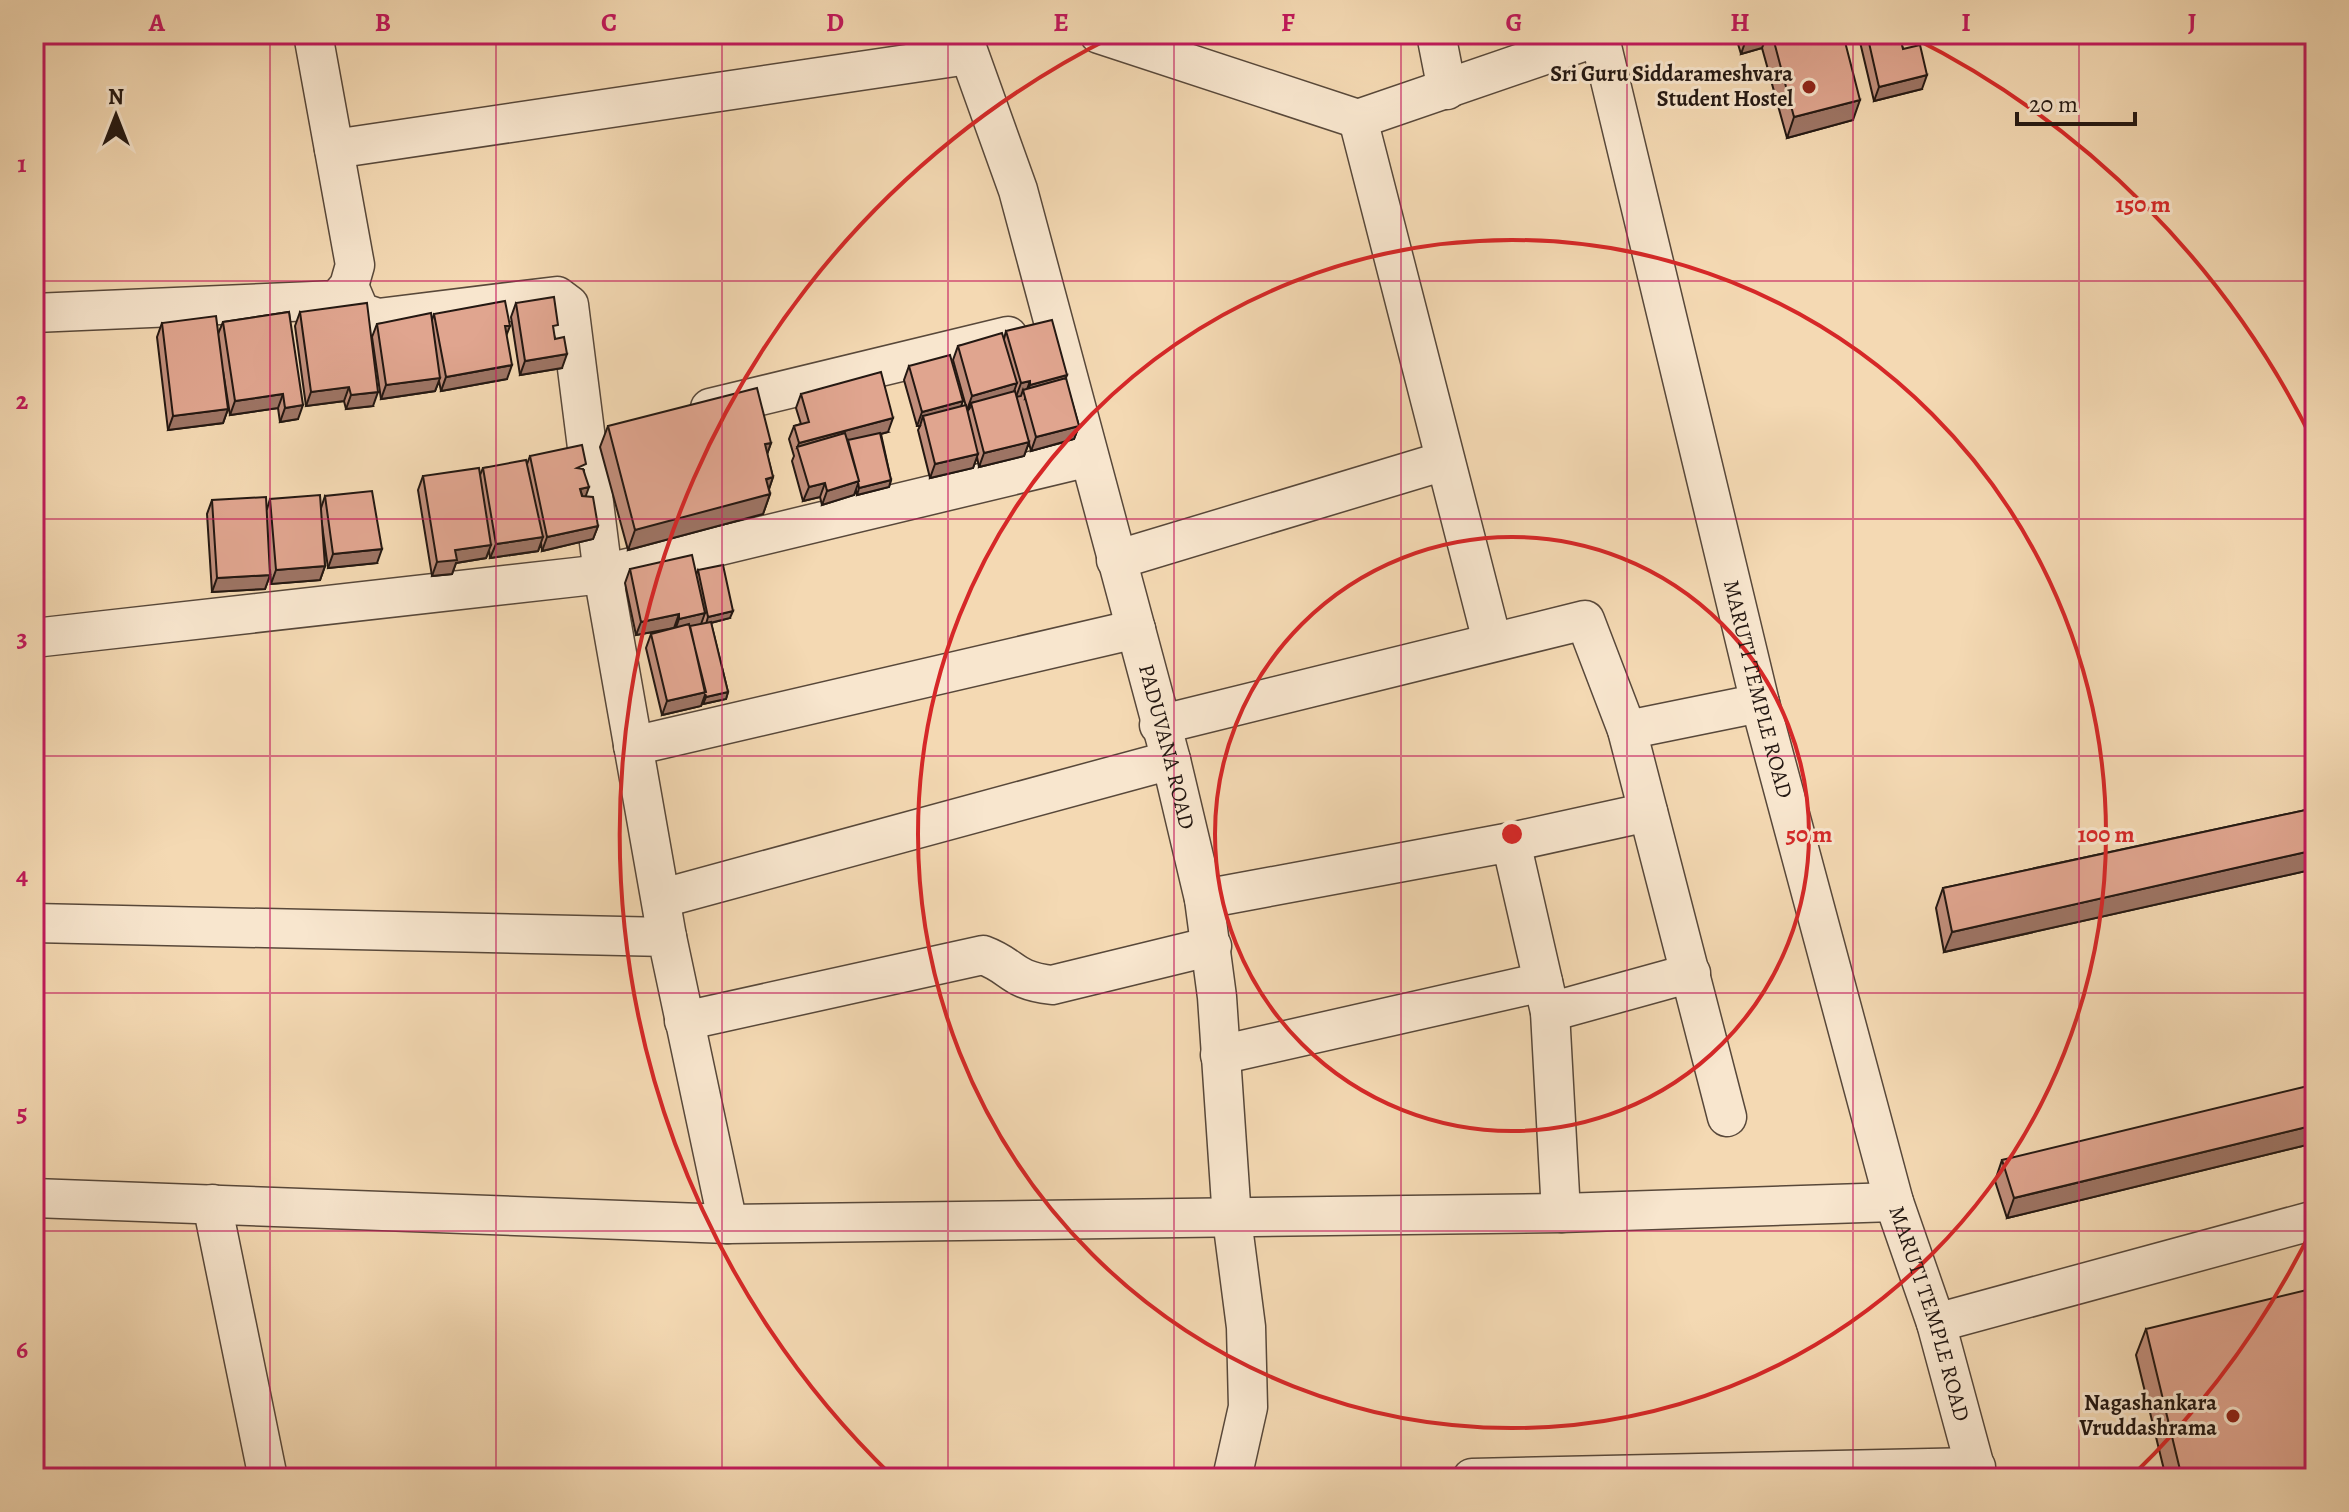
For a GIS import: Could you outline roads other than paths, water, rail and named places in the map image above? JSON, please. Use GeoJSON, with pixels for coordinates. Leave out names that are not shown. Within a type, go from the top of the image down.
{"type":"FeatureCollection","features":[{"type":"Feature","properties":{"kind":"street"},"geometry":{"type":"LineString","coordinates":[[34,313],[337,300],[349,286],[355,265],[313,34]]}},
{"type":"Feature","properties":{"kind":"street"},"geometry":{"type":"LineString","coordinates":[[1099,34],[1358,119],[1599,35]]}},
{"type":"Feature","properties":{"kind":"street"},"geometry":{"type":"LineString","coordinates":[[1436,34],[1447,90]]}},
{"type":"Feature","properties":{"kind":"street","name":"MARUTI TEMPLE ROAD"},"geometry":{"type":"LineString","coordinates":[[1599,35],[1760,703],[1894,1202],[1936,1323],[1977,1473]]}},
{"type":"Feature","properties":{"kind":"street"},"geometry":{"type":"LineString","coordinates":[[334,149],[965,45]]}},
{"type":"Feature","properties":{"kind":"street","name":"PADUVANA ROAD"},"geometry":{"type":"LineString","coordinates":[[965,45],[1018,190],[1136,629],[1204,899],[1212,946],[1232,1219],[1246,1327],[1248,1407],[1232,1478]]}},
{"type":"Feature","properties":{"kind":"street"},"geometry":{"type":"LineString","coordinates":[[1358,119],[1492,641]]}},
{"type":"Feature","properties":{"kind":"street"},"geometry":{"type":"LineString","coordinates":[[349,286],[360,312],[378,318],[557,296],[569,305],[602,434],[603,574],[663,898],[667,937],[728,1224]]}},
{"type":"Feature","properties":{"kind":"street"},"geometry":{"type":"LineString","coordinates":[[680,415],[1052,325]]}},
{"type":"Feature","properties":{"kind":"street"},"geometry":{"type":"LineString","coordinates":[[34,638],[603,574],[1089,457]]}},
{"type":"Feature","properties":{"kind":"street"},"geometry":{"type":"LineString","coordinates":[[1116,560],[1444,461]]}},
{"type":"Feature","properties":{"kind":"street"},"geometry":{"type":"LineString","coordinates":[[663,898],[1492,641],[1585,620],[1627,730],[1727,1117]]}},
{"type":"Feature","properties":{"kind":"street"},"geometry":{"type":"LineString","coordinates":[[633,746],[1136,629]]}},
{"type":"Feature","properties":{"kind":"street"},"geometry":{"type":"LineString","coordinates":[[1627,730],[1760,703]]}},
{"type":"Feature","properties":{"kind":"street"},"geometry":{"type":"LineString","coordinates":[[1204,899],[1511,842],[1648,812]]}},
{"type":"Feature","properties":{"kind":"street"},"geometry":{"type":"LineString","coordinates":[[1511,842],[1546,997],[1561,1213]]}},
{"type":"Feature","properties":{"kind":"street"},"geometry":{"type":"LineString","coordinates":[[34,923],[667,937]]}},
{"type":"Feature","properties":{"kind":"street"},"geometry":{"type":"LineString","coordinates":[[684,1021],[983,955],[999,961],[1008,972],[1025,982],[1052,985],[1212,946]]}},
{"type":"Feature","properties":{"kind":"street"},"geometry":{"type":"LineString","coordinates":[[1220,1055],[1691,973]]}},
{"type":"Feature","properties":{"kind":"street"},"geometry":{"type":"LineString","coordinates":[[34,1198],[728,1224],[1561,1213],[1894,1202]]}},
{"type":"Feature","properties":{"kind":"street"},"geometry":{"type":"LineString","coordinates":[[212,1204],[268,1478]]}},
{"type":"Feature","properties":{"kind":"street"},"geometry":{"type":"LineString","coordinates":[[1936,1323],[2315,1220]]}},
{"type":"Feature","properties":{"kind":"street"},"geometry":{"type":"LineString","coordinates":[[1472,1478],[1977,1473]]}},
{"type":"Feature","properties":{"kind":"place","name":"Sri Guru Siddarameshvara Student Hostel"},"geometry":{"type":"Point","coordinates":[1809,87]}},
{"type":"Feature","properties":{"kind":"place","name":"Nagashankara Vruddashrama"},"geometry":{"type":"Point","coordinates":[2233,1416]}}]}
